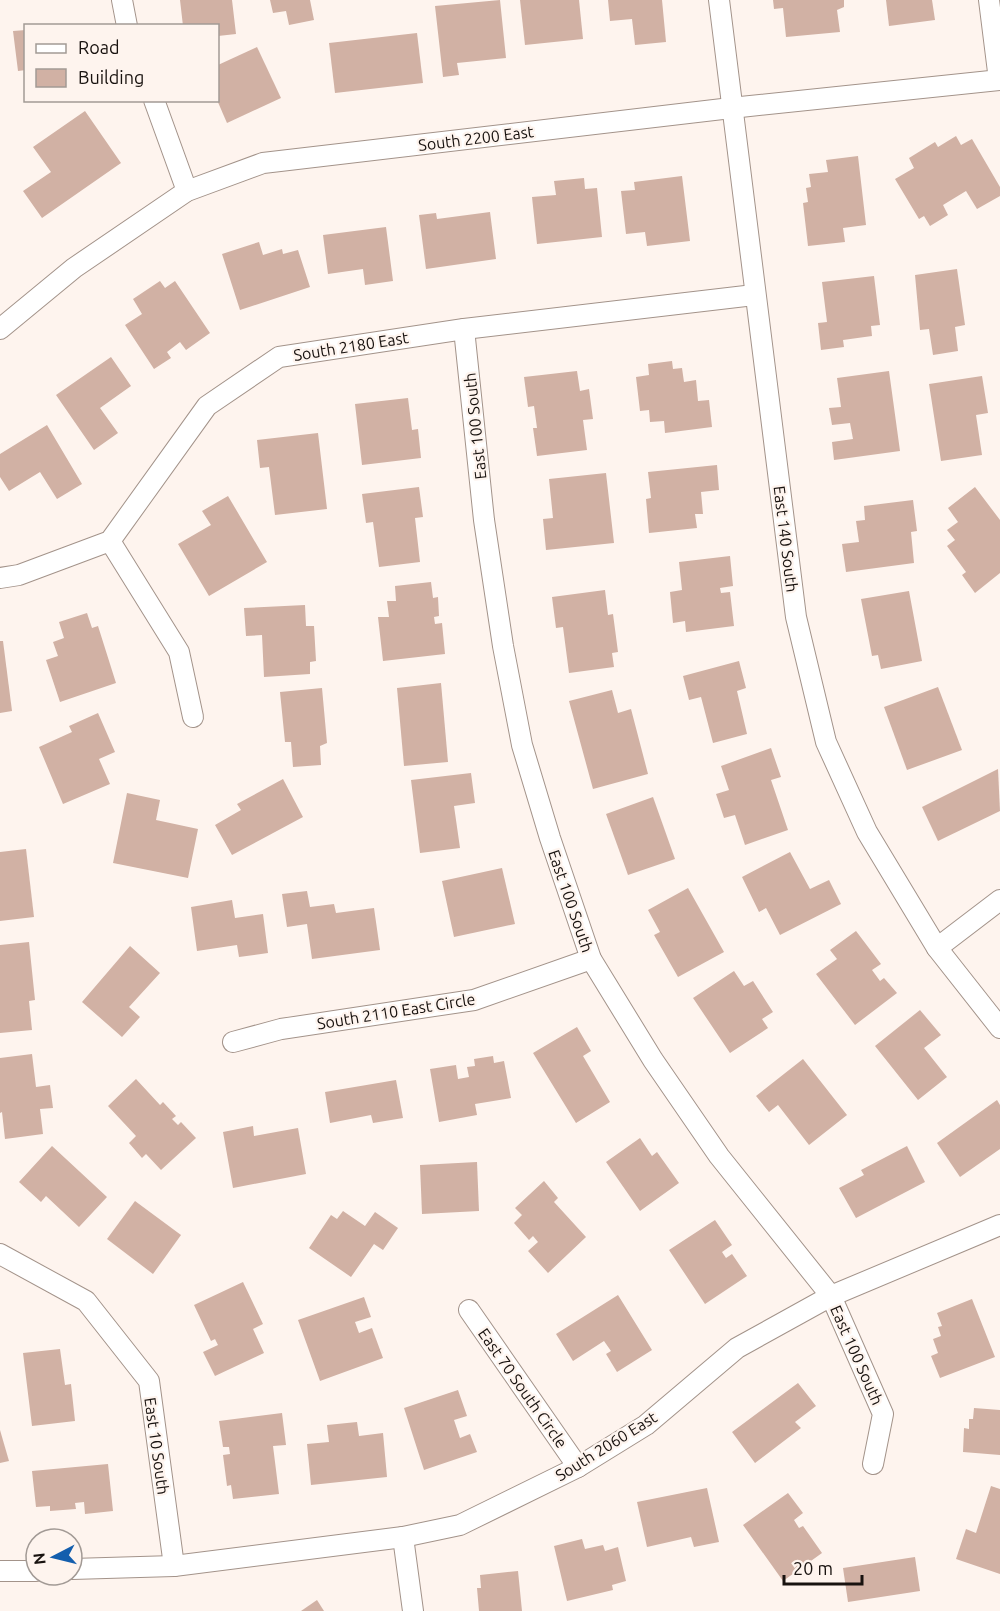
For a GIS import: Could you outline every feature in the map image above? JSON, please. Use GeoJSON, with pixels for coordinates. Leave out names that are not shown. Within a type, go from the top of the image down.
{"type":"FeatureCollection","features":[{"type":"Feature","properties":{"kind":"street"},"geometry":{"type":"LineString","coordinates":[[122,0],[127,24]]}},
{"type":"Feature","properties":{"kind":"street","name":"East 140 South"},"geometry":{"type":"LineString","coordinates":[[719,0],[754,295],[796,617],[826,742],[867,832],[938,948],[1000,1028]]}},
{"type":"Feature","properties":{"kind":"street"},"geometry":{"type":"LineString","coordinates":[[989,0],[1000,80]]}},
{"type":"Feature","properties":{"kind":"street","name":"South 2200 East"},"geometry":{"type":"LineString","coordinates":[[0,329],[74,268],[188,191],[263,164],[731,108],[1000,80]]}},
{"type":"Feature","properties":{"kind":"street"},"geometry":{"type":"LineString","coordinates":[[155,102],[188,191]]}},
{"type":"Feature","properties":{"kind":"street","name":"South 2180 East"},"geometry":{"type":"LineString","coordinates":[[110,541],[207,406],[279,357],[465,329],[754,295]]}},
{"type":"Feature","properties":{"kind":"street","name":"East 100 South"},"geometry":{"type":"LineString","coordinates":[[465,329],[484,520],[503,646],[522,745],[550,838],[591,959],[653,1060],[719,1156],[831,1296],[883,1414],[873,1464]]}},
{"type":"Feature","properties":{"kind":"street"},"geometry":{"type":"LineString","coordinates":[[0,578],[19,575],[110,541],[179,652],[193,717]]}},
{"type":"Feature","properties":{"kind":"street"},"geometry":{"type":"LineString","coordinates":[[938,948],[1000,900]]}},
{"type":"Feature","properties":{"kind":"street","name":"South 2110 East Circle"},"geometry":{"type":"LineString","coordinates":[[233,1042],[281,1029],[474,1000],[591,959]]}},
{"type":"Feature","properties":{"kind":"street","name":"South 2060 East"},"geometry":{"type":"LineString","coordinates":[[84,1569],[174,1566],[403,1537],[460,1525],[578,1467],[646,1425],[737,1348],[831,1296],[1000,1225]]}},
{"type":"Feature","properties":{"kind":"street","name":"East 10 South"},"geometry":{"type":"LineString","coordinates":[[0,1254],[86,1301],[148,1381],[174,1566]]}},
{"type":"Feature","properties":{"kind":"street","name":"East 70 South Circle"},"geometry":{"type":"LineString","coordinates":[[469,1310],[578,1467]]}},
{"type":"Feature","properties":{"kind":"street"},"geometry":{"type":"LineString","coordinates":[[403,1537],[413,1611]]}},
{"type":"Feature","properties":{"kind":"street"},"geometry":{"type":"LineString","coordinates":[[0,1571],[24,1571]]}},
{"type":"Feature","properties":{"kind":"building"},"geometry":{"type":"Polygon","coordinates":[[[180,0],[232,0],[236,34],[219,36],[219,24],[183,24],[180,0]]]}},
{"type":"Feature","properties":{"kind":"building"},"geometry":{"type":"Polygon","coordinates":[[[270,0],[310,0],[314,20],[289,25],[286,11],[273,13],[270,0]]]}},
{"type":"Feature","properties":{"kind":"building"},"geometry":{"type":"Polygon","coordinates":[[[500,0],[506,58],[457,63],[459,75],[443,77],[435,6],[500,0]]]}},
{"type":"Feature","properties":{"kind":"building"},"geometry":{"type":"Polygon","coordinates":[[[520,0],[579,0],[583,39],[525,45],[520,0]]]}},
{"type":"Feature","properties":{"kind":"building"},"geometry":{"type":"Polygon","coordinates":[[[608,0],[662,0],[666,42],[635,45],[632,19],[610,21],[608,0]]]}},
{"type":"Feature","properties":{"kind":"building"},"geometry":{"type":"Polygon","coordinates":[[[773,0],[844,0],[844,7],[837,10],[840,32],[786,37],[783,8],[774,9],[773,0]]]}},
{"type":"Feature","properties":{"kind":"building"},"geometry":{"type":"Polygon","coordinates":[[[886,0],[932,0],[935,20],[889,26],[886,0]]]}},
{"type":"Feature","properties":{"kind":"building"},"geometry":{"type":"Polygon","coordinates":[[[24,30],[24,70],[18,71],[13,31],[24,30]]]}},
{"type":"Feature","properties":{"kind":"building"},"geometry":{"type":"Polygon","coordinates":[[[417,33],[423,83],[335,93],[329,43],[417,33]]]}},
{"type":"Feature","properties":{"kind":"building"},"geometry":{"type":"Polygon","coordinates":[[[257,47],[281,98],[227,123],[218,102],[219,65],[257,47]]]}},
{"type":"Feature","properties":{"kind":"building"},"geometry":{"type":"Polygon","coordinates":[[[85,111],[121,163],[42,218],[23,191],[51,172],[33,147],[85,111]]]}},
{"type":"Feature","properties":{"kind":"building"},"geometry":{"type":"Polygon","coordinates":[[[956,136],[961,145],[972,139],[1000,187],[1000,196],[977,209],[966,191],[943,205],[948,215],[930,226],[924,216],[919,219],[895,179],[914,168],[909,158],[935,142],[938,147],[956,136]]]}},
{"type":"Feature","properties":{"kind":"building"},"geometry":{"type":"Polygon","coordinates":[[[858,156],[866,225],[843,228],[845,242],[808,246],[803,203],[808,202],[806,188],[811,187],[809,174],[828,172],[826,160],[858,156]]]}},
{"type":"Feature","properties":{"kind":"building"},"geometry":{"type":"Polygon","coordinates":[[[682,176],[690,241],[647,246],[645,232],[626,234],[621,191],[635,190],[634,182],[682,176]]]}},
{"type":"Feature","properties":{"kind":"building"},"geometry":{"type":"Polygon","coordinates":[[[584,178],[585,189],[597,188],[602,237],[537,244],[532,197],[556,195],[554,181],[584,178]]]}},
{"type":"Feature","properties":{"kind":"building"},"geometry":{"type":"Polygon","coordinates":[[[490,212],[496,259],[426,269],[419,215],[436,213],[437,219],[490,212]]]}},
{"type":"Feature","properties":{"kind":"building"},"geometry":{"type":"Polygon","coordinates":[[[386,227],[393,281],[365,285],[363,269],[328,274],[323,235],[386,227]]]}},
{"type":"Feature","properties":{"kind":"building"},"geometry":{"type":"Polygon","coordinates":[[[259,242],[263,255],[282,249],[283,254],[298,250],[310,287],[240,310],[222,254],[259,242]]]}},
{"type":"Feature","properties":{"kind":"building"},"geometry":{"type":"Polygon","coordinates":[[[957,269],[965,325],[955,327],[958,351],[933,355],[929,329],[920,330],[915,275],[957,269]]]}},
{"type":"Feature","properties":{"kind":"building"},"geometry":{"type":"Polygon","coordinates":[[[874,276],[880,325],[871,326],[872,336],[843,340],[844,347],[821,350],[818,323],[827,322],[822,282],[874,276]]]}},
{"type":"Feature","properties":{"kind":"building"},"geometry":{"type":"Polygon","coordinates":[[[160,281],[165,288],[175,281],[210,333],[186,350],[180,342],[167,352],[171,358],[154,369],[125,325],[142,314],[133,299],[160,281]]]}},
{"type":"Feature","properties":{"kind":"building"},"geometry":{"type":"Polygon","coordinates":[[[111,357],[131,386],[100,408],[118,433],[94,450],[56,395],[111,357]]]}},
{"type":"Feature","properties":{"kind":"building"},"geometry":{"type":"Polygon","coordinates":[[[672,361],[673,369],[682,368],[684,382],[696,380],[698,401],[709,400],[712,427],[665,433],[664,421],[650,422],[649,410],[640,411],[636,377],[649,375],[648,364],[672,361]]]}},
{"type":"Feature","properties":{"kind":"building"},"geometry":{"type":"Polygon","coordinates":[[[577,371],[580,391],[589,389],[593,419],[583,420],[587,450],[537,456],[533,428],[537,428],[534,406],[528,407],[524,377],[577,371]]]}},
{"type":"Feature","properties":{"kind":"building"},"geometry":{"type":"Polygon","coordinates":[[[889,371],[900,451],[834,460],[832,442],[853,439],[850,423],[832,425],[829,408],[841,407],[837,378],[889,371]]]}},
{"type":"Feature","properties":{"kind":"building"},"geometry":{"type":"Polygon","coordinates":[[[982,376],[988,413],[976,415],[982,455],[941,461],[929,384],[982,376]]]}},
{"type":"Feature","properties":{"kind":"building"},"geometry":{"type":"Polygon","coordinates":[[[408,398],[412,430],[418,429],[421,458],[362,465],[355,404],[408,398]]]}},
{"type":"Feature","properties":{"kind":"building"},"geometry":{"type":"Polygon","coordinates":[[[47,425],[82,484],[57,499],[40,472],[9,491],[0,477],[0,454],[47,425]]]}},
{"type":"Feature","properties":{"kind":"building"},"geometry":{"type":"Polygon","coordinates":[[[318,433],[327,509],[275,515],[269,467],[260,468],[257,440],[318,433]]]}},
{"type":"Feature","properties":{"kind":"building"},"geometry":{"type":"Polygon","coordinates":[[[717,465],[719,490],[701,492],[703,514],[695,514],[697,528],[649,533],[646,499],[651,498],[648,472],[717,465]]]}},
{"type":"Feature","properties":{"kind":"building"},"geometry":{"type":"Polygon","coordinates":[[[606,473],[614,543],[546,550],[543,519],[553,518],[549,479],[606,473]]]}},
{"type":"Feature","properties":{"kind":"building"},"geometry":{"type":"Polygon","coordinates":[[[419,487],[423,517],[415,518],[420,562],[379,567],[373,522],[366,523],[362,494],[419,487]]]}},
{"type":"Feature","properties":{"kind":"building"},"geometry":{"type":"Polygon","coordinates":[[[975,487],[1000,520],[1000,573],[975,593],[962,575],[966,572],[947,546],[955,540],[947,530],[958,522],[948,508],[975,487]]]}},
{"type":"Feature","properties":{"kind":"building"},"geometry":{"type":"Polygon","coordinates":[[[228,496],[267,562],[209,596],[178,544],[211,525],[202,511],[228,496]]]}},
{"type":"Feature","properties":{"kind":"building"},"geometry":{"type":"Polygon","coordinates":[[[913,500],[917,531],[911,532],[914,563],[846,572],[842,544],[859,542],[856,521],[865,520],[864,506],[913,500]]]}},
{"type":"Feature","properties":{"kind":"building"},"geometry":{"type":"Polygon","coordinates":[[[730,556],[733,586],[720,588],[721,593],[730,592],[734,626],[686,632],[685,621],[673,623],[670,592],[682,590],[679,562],[730,556]]]}},
{"type":"Feature","properties":{"kind":"building"},"geometry":{"type":"Polygon","coordinates":[[[431,582],[433,598],[438,597],[439,616],[434,617],[435,624],[442,623],[445,654],[383,661],[378,617],[389,617],[387,601],[396,601],[395,586],[431,582]]]}},
{"type":"Feature","properties":{"kind":"building"},"geometry":{"type":"Polygon","coordinates":[[[605,590],[608,615],[613,614],[618,652],[612,653],[614,667],[569,673],[563,627],[556,628],[552,597],[605,590]]]}},
{"type":"Feature","properties":{"kind":"building"},"geometry":{"type":"Polygon","coordinates":[[[909,591],[922,661],[881,669],[878,655],[872,656],[861,599],[909,591]]]}},
{"type":"Feature","properties":{"kind":"building"},"geometry":{"type":"Polygon","coordinates":[[[305,605],[306,626],[314,626],[316,661],[310,662],[310,674],[264,677],[262,635],[246,636],[244,608],[305,605]]]}},
{"type":"Feature","properties":{"kind":"building"},"geometry":{"type":"Polygon","coordinates":[[[87,613],[92,628],[98,626],[116,683],[60,702],[46,660],[58,656],[53,642],[64,638],[59,622],[87,613]]]}},
{"type":"Feature","properties":{"kind":"building"},"geometry":{"type":"Polygon","coordinates":[[[0,641],[3,641],[12,711],[0,713],[0,641]]]}},
{"type":"Feature","properties":{"kind":"building"},"geometry":{"type":"Polygon","coordinates":[[[739,661],[746,688],[737,691],[747,734],[713,743],[701,697],[689,700],[683,676],[739,661]]]}},
{"type":"Feature","properties":{"kind":"building"},"geometry":{"type":"Polygon","coordinates":[[[441,683],[448,762],[404,766],[397,688],[441,683]]]}},
{"type":"Feature","properties":{"kind":"building"},"geometry":{"type":"Polygon","coordinates":[[[938,687],[962,750],[907,770],[884,707],[938,687]]]}},
{"type":"Feature","properties":{"kind":"building"},"geometry":{"type":"Polygon","coordinates":[[[322,688],[327,743],[320,746],[321,765],[293,767],[291,742],[285,742],[280,692],[322,688]]]}},
{"type":"Feature","properties":{"kind":"building"},"geometry":{"type":"Polygon","coordinates":[[[612,690],[618,713],[631,709],[648,774],[593,789],[569,701],[612,690]]]}},
{"type":"Feature","properties":{"kind":"building"},"geometry":{"type":"Polygon","coordinates":[[[98,713],[115,752],[99,759],[110,784],[63,804],[39,747],[72,732],[69,726],[98,713]]]}},
{"type":"Feature","properties":{"kind":"building"},"geometry":{"type":"Polygon","coordinates":[[[771,748],[781,777],[771,780],[788,830],[745,845],[735,815],[724,818],[716,794],[729,790],[721,766],[771,748]]]}},
{"type":"Feature","properties":{"kind":"building"},"geometry":{"type":"Polygon","coordinates":[[[998,769],[1000,811],[938,841],[922,807],[998,769]]]}},
{"type":"Feature","properties":{"kind":"building"},"geometry":{"type":"Polygon","coordinates":[[[471,773],[475,803],[454,806],[460,848],[420,853],[411,780],[471,773]]]}},
{"type":"Feature","properties":{"kind":"building"},"geometry":{"type":"Polygon","coordinates":[[[283,779],[303,817],[232,855],[215,825],[241,810],[237,804],[283,779]]]}},
{"type":"Feature","properties":{"kind":"building"},"geometry":{"type":"Polygon","coordinates":[[[127,793],[160,800],[156,820],[198,829],[188,878],[113,863],[127,793]]]}},
{"type":"Feature","properties":{"kind":"building"},"geometry":{"type":"Polygon","coordinates":[[[653,797],[675,859],[628,875],[606,814],[653,797]]]}},
{"type":"Feature","properties":{"kind":"building"},"geometry":{"type":"Polygon","coordinates":[[[26,849],[34,917],[0,921],[0,852],[26,849]]]}},
{"type":"Feature","properties":{"kind":"building"},"geometry":{"type":"Polygon","coordinates":[[[790,852],[810,889],[829,880],[841,904],[780,935],[766,908],[759,912],[742,877],[790,852]]]}},
{"type":"Feature","properties":{"kind":"building"},"geometry":{"type":"Polygon","coordinates":[[[502,868],[515,924],[454,937],[442,881],[502,868]]]}},
{"type":"Feature","properties":{"kind":"building"},"geometry":{"type":"Polygon","coordinates":[[[688,888],[724,952],[678,977],[654,935],[660,932],[648,910],[688,888]]]}},
{"type":"Feature","properties":{"kind":"building"},"geometry":{"type":"Polygon","coordinates":[[[307,891],[310,907],[334,904],[336,913],[374,908],[380,950],[312,959],[307,924],[287,927],[282,894],[307,891]]]}},
{"type":"Feature","properties":{"kind":"building"},"geometry":{"type":"Polygon","coordinates":[[[232,900],[235,918],[263,914],[268,953],[239,957],[237,945],[197,951],[191,907],[232,900]]]}},
{"type":"Feature","properties":{"kind":"building"},"geometry":{"type":"Polygon","coordinates":[[[856,931],[881,964],[872,970],[880,981],[884,978],[897,993],[855,1025],[816,974],[837,959],[830,950],[856,931]]]}},
{"type":"Feature","properties":{"kind":"building"},"geometry":{"type":"Polygon","coordinates":[[[29,942],[35,1000],[29,1001],[32,1030],[0,1033],[0,945],[29,942]]]}},
{"type":"Feature","properties":{"kind":"building"},"geometry":{"type":"Polygon","coordinates":[[[130,946],[160,973],[129,1007],[140,1017],[122,1037],[82,1002],[130,946]]]}},
{"type":"Feature","properties":{"kind":"building"},"geometry":{"type":"Polygon","coordinates":[[[734,971],[744,986],[753,981],[773,1012],[762,1019],[768,1028],[730,1053],[693,998],[734,971]]]}},
{"type":"Feature","properties":{"kind":"building"},"geometry":{"type":"Polygon","coordinates":[[[920,1010],[941,1035],[924,1048],[947,1077],[918,1100],[875,1046],[920,1010]]]}},
{"type":"Feature","properties":{"kind":"building"},"geometry":{"type":"Polygon","coordinates":[[[577,1027],[591,1051],[583,1056],[610,1102],[576,1123],[533,1053],[577,1027]]]}},
{"type":"Feature","properties":{"kind":"building"},"geometry":{"type":"Polygon","coordinates":[[[32,1054],[36,1087],[50,1085],[53,1108],[40,1109],[43,1134],[5,1139],[2,1112],[0,1113],[0,1058],[32,1054]]]}},
{"type":"Feature","properties":{"kind":"building"},"geometry":{"type":"Polygon","coordinates":[[[493,1056],[494,1063],[504,1061],[511,1098],[475,1104],[477,1115],[439,1122],[430,1069],[456,1065],[458,1079],[469,1077],[467,1067],[475,1066],[474,1059],[493,1056]]]}},
{"type":"Feature","properties":{"kind":"building"},"geometry":{"type":"Polygon","coordinates":[[[803,1059],[847,1115],[809,1145],[778,1105],[769,1112],[756,1096],[803,1059]]]}},
{"type":"Feature","properties":{"kind":"building"},"geometry":{"type":"Polygon","coordinates":[[[136,1079],[160,1105],[163,1102],[176,1116],[172,1119],[178,1125],[181,1122],[196,1138],[161,1170],[146,1154],[142,1158],[129,1143],[136,1136],[108,1106],[136,1079]]]}},
{"type":"Feature","properties":{"kind":"building"},"geometry":{"type":"Polygon","coordinates":[[[396,1080],[403,1118],[373,1123],[371,1115],[330,1123],[325,1092],[396,1080]]]}},
{"type":"Feature","properties":{"kind":"building"},"geometry":{"type":"Polygon","coordinates":[[[997,1100],[1000,1105],[1000,1149],[960,1177],[937,1143],[997,1100]]]}},
{"type":"Feature","properties":{"kind":"building"},"geometry":{"type":"Polygon","coordinates":[[[253,1126],[254,1136],[298,1128],[306,1174],[233,1188],[223,1132],[253,1126]]]}},
{"type":"Feature","properties":{"kind":"building"},"geometry":{"type":"Polygon","coordinates":[[[640,1138],[652,1156],[657,1152],[679,1183],[640,1211],[606,1162],[640,1138]]]}},
{"type":"Feature","properties":{"kind":"building"},"geometry":{"type":"Polygon","coordinates":[[[52,1146],[107,1197],[79,1227],[46,1196],[41,1202],[19,1182],[52,1146]]]}},
{"type":"Feature","properties":{"kind":"building"},"geometry":{"type":"Polygon","coordinates":[[[907,1146],[925,1182],[856,1218],[839,1188],[864,1175],[861,1170],[907,1146]]]}},
{"type":"Feature","properties":{"kind":"building"},"geometry":{"type":"Polygon","coordinates":[[[477,1162],[479,1211],[422,1214],[420,1165],[477,1162]]]}},
{"type":"Feature","properties":{"kind":"building"},"geometry":{"type":"Polygon","coordinates":[[[544,1181],[558,1198],[554,1202],[586,1237],[548,1273],[528,1251],[538,1242],[533,1236],[529,1240],[514,1223],[522,1215],[515,1208],[544,1181]]]}},
{"type":"Feature","properties":{"kind":"building"},"geometry":{"type":"Polygon","coordinates":[[[135,1201],[181,1235],[153,1274],[107,1239],[135,1201]]]}},
{"type":"Feature","properties":{"kind":"building"},"geometry":{"type":"Polygon","coordinates":[[[343,1211],[365,1226],[375,1212],[398,1228],[383,1250],[374,1244],[351,1277],[309,1248],[331,1215],[337,1219],[343,1211]]]}},
{"type":"Feature","properties":{"kind":"building"},"geometry":{"type":"Polygon","coordinates":[[[715,1220],[732,1245],[722,1252],[726,1258],[732,1254],[747,1276],[705,1304],[669,1250],[715,1220]]]}},
{"type":"Feature","properties":{"kind":"building"},"geometry":{"type":"Polygon","coordinates":[[[243,1282],[263,1324],[253,1329],[264,1353],[215,1376],[203,1352],[218,1345],[215,1339],[211,1341],[194,1305],[243,1282]]]}},
{"type":"Feature","properties":{"kind":"building"},"geometry":{"type":"Polygon","coordinates":[[[618,1295],[652,1350],[617,1372],[606,1354],[611,1351],[604,1341],[573,1361],[556,1334],[618,1295]]]}},
{"type":"Feature","properties":{"kind":"building"},"geometry":{"type":"Polygon","coordinates":[[[364,1297],[371,1317],[355,1322],[359,1333],[372,1328],[383,1358],[320,1381],[298,1320],[364,1297]]]}},
{"type":"Feature","properties":{"kind":"building"},"geometry":{"type":"Polygon","coordinates":[[[972,1299],[995,1357],[940,1378],[931,1356],[938,1353],[933,1339],[941,1336],[938,1327],[942,1326],[937,1313],[972,1299]]]}},
{"type":"Feature","properties":{"kind":"building"},"geometry":{"type":"Polygon","coordinates":[[[60,1349],[65,1385],[71,1384],[75,1421],[32,1426],[23,1353],[60,1349]]]}},
{"type":"Feature","properties":{"kind":"building"},"geometry":{"type":"Polygon","coordinates":[[[798,1383],[816,1406],[795,1422],[801,1428],[755,1463],[732,1432],[798,1383]]]}},
{"type":"Feature","properties":{"kind":"building"},"geometry":{"type":"Polygon","coordinates":[[[458,1390],[467,1416],[454,1420],[460,1438],[470,1434],[477,1452],[424,1470],[404,1408],[458,1390]]]}},
{"type":"Feature","properties":{"kind":"building"},"geometry":{"type":"Polygon","coordinates":[[[974,1408],[1000,1410],[1000,1455],[963,1452],[964,1428],[969,1429],[969,1419],[973,1419],[974,1408]]]}},
{"type":"Feature","properties":{"kind":"building"},"geometry":{"type":"Polygon","coordinates":[[[282,1413],[286,1445],[273,1446],[279,1494],[233,1499],[231,1485],[227,1486],[223,1455],[230,1454],[229,1447],[223,1447],[219,1421],[282,1413]]]}},
{"type":"Feature","properties":{"kind":"building"},"geometry":{"type":"Polygon","coordinates":[[[357,1422],[359,1436],[383,1433],[387,1477],[311,1485],[307,1444],[329,1442],[327,1425],[357,1422]]]}},
{"type":"Feature","properties":{"kind":"building"},"geometry":{"type":"Polygon","coordinates":[[[0,1430],[9,1461],[0,1463],[0,1430]]]}},
{"type":"Feature","properties":{"kind":"building"},"geometry":{"type":"Polygon","coordinates":[[[108,1464],[113,1511],[85,1514],[84,1502],[75,1503],[76,1509],[50,1511],[50,1506],[36,1507],[32,1471],[108,1464]]]}},
{"type":"Feature","properties":{"kind":"building"},"geometry":{"type":"Polygon","coordinates":[[[991,1486],[1000,1489],[1000,1574],[956,1559],[966,1529],[976,1533],[991,1486]]]}},
{"type":"Feature","properties":{"kind":"building"},"geometry":{"type":"Polygon","coordinates":[[[707,1488],[719,1542],[694,1547],[691,1537],[647,1547],[637,1502],[707,1488]]]}},
{"type":"Feature","properties":{"kind":"building"},"geometry":{"type":"Polygon","coordinates":[[[788,1493],[803,1513],[794,1520],[799,1528],[803,1526],[822,1553],[783,1581],[743,1525],[788,1493]]]}},
{"type":"Feature","properties":{"kind":"building"},"geometry":{"type":"Polygon","coordinates":[[[582,1539],[585,1549],[603,1545],[605,1551],[618,1547],[626,1581],[612,1585],[613,1590],[567,1601],[554,1546],[582,1539]]]}},
{"type":"Feature","properties":{"kind":"building"},"geometry":{"type":"Polygon","coordinates":[[[915,1557],[920,1591],[848,1602],[843,1568],[915,1557]]]}},
{"type":"Feature","properties":{"kind":"building"},"geometry":{"type":"Polygon","coordinates":[[[518,1571],[522,1611],[479,1611],[477,1588],[481,1588],[480,1575],[518,1571]]]}},
{"type":"Feature","properties":{"kind":"building"},"geometry":{"type":"Polygon","coordinates":[[[317,1600],[324,1611],[301,1611],[317,1600]]]}}]}
